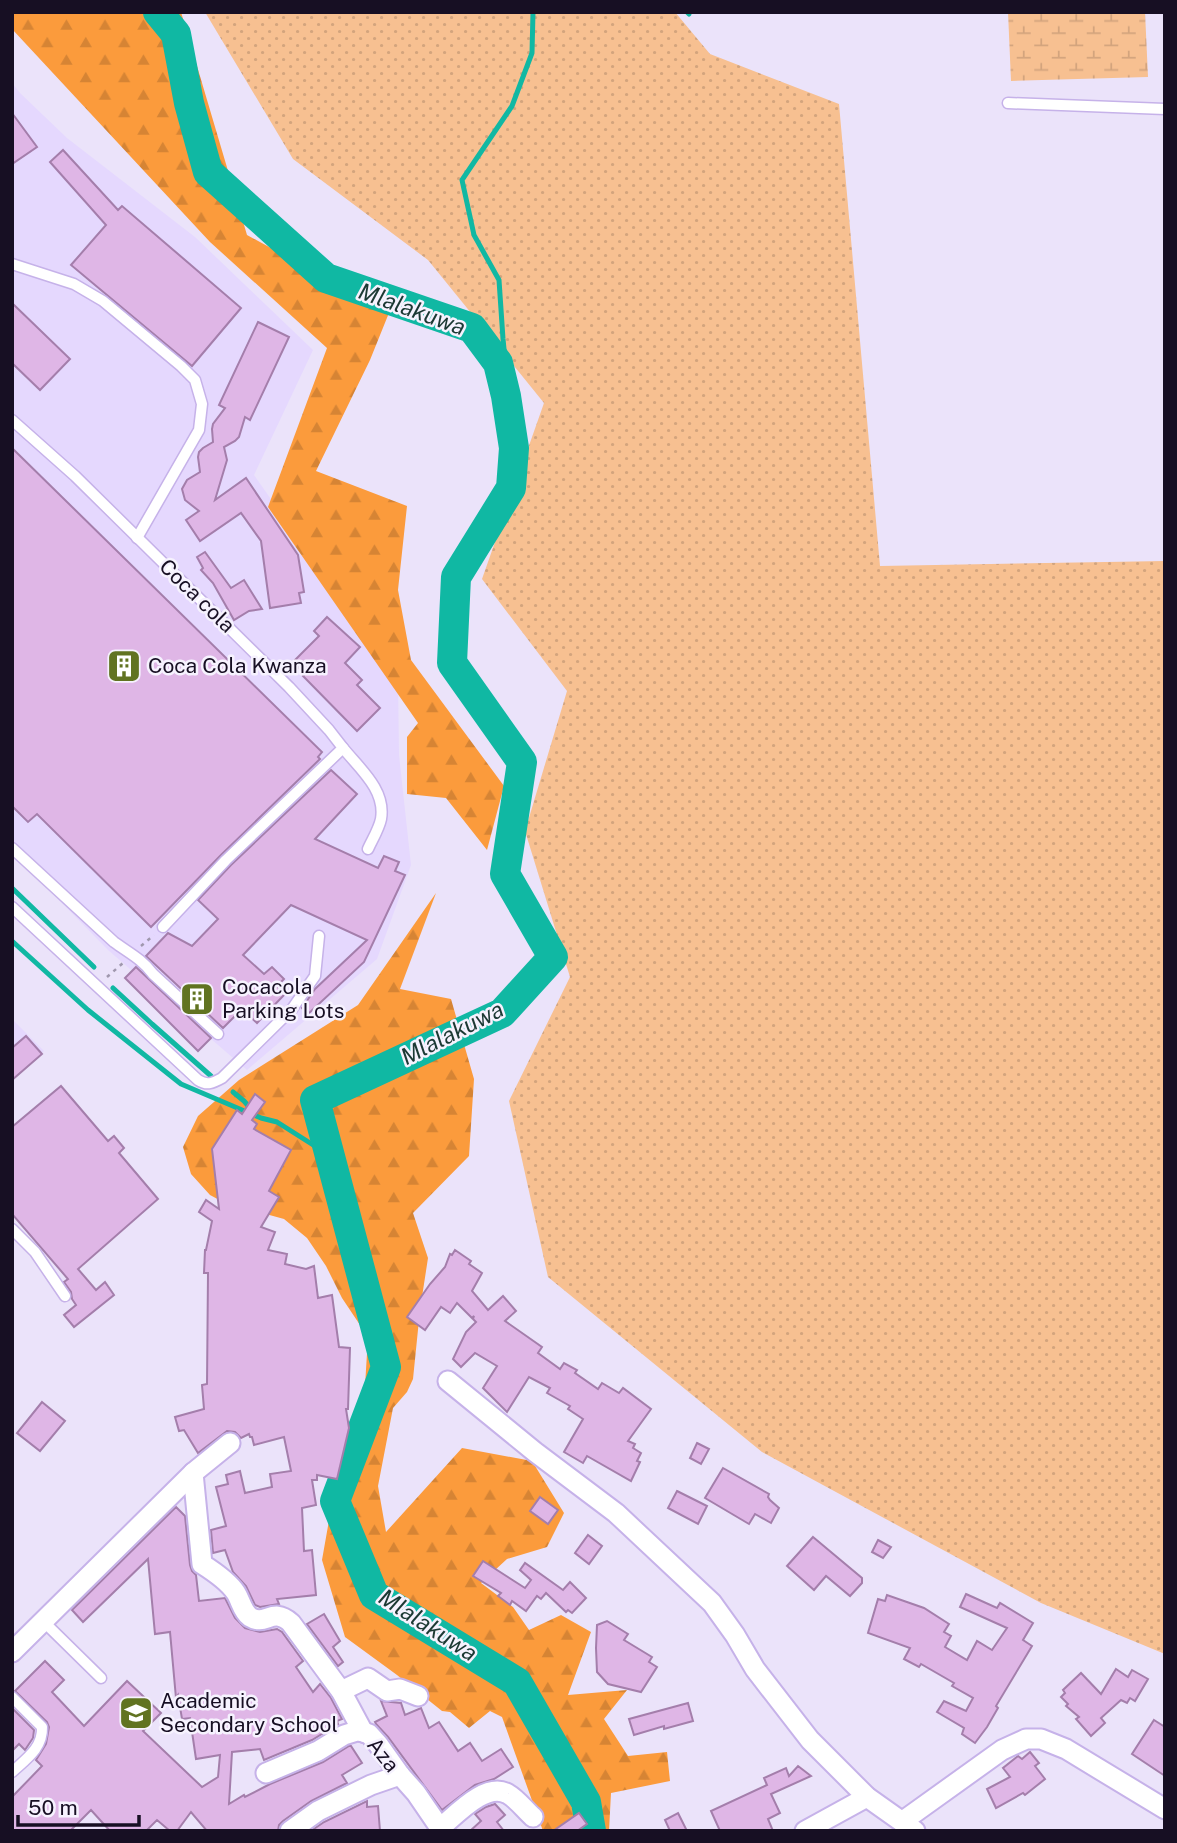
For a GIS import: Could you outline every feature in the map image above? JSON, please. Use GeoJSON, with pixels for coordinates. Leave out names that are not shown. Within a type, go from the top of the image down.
{"type":"FeatureCollection","features":[{"type":"Feature","properties":{"kind":"street"},"geometry":{"type":"LineString","coordinates":[[448,1381],[616,1514],[712,1602],[755,1669],[810,1740],[867,1797],[909,1826],[1002,1749],[1026,1739],[1041,1739],[1066,1749],[1165,1809]]}},
{"type":"Feature","properties":{"kind":"street"},"geometry":{"type":"LineString","coordinates":[[12,1652],[193,1474],[230,1443]]}},
{"type":"Feature","properties":{"kind":"street"},"geometry":{"type":"LineString","coordinates":[[193,1474],[202,1564],[236,1591],[246,1614],[260,1620],[276,1615],[291,1623],[341,1690],[363,1732]]}},
{"type":"Feature","properties":{"kind":"street"},"geometry":{"type":"LineString","coordinates":[[341,1690],[368,1678],[387,1691],[400,1689],[418,1696]]}},
{"type":"Feature","properties":{"kind":"street","name":"Aza"},"geometry":{"type":"LineString","coordinates":[[266,1773],[318,1751],[344,1735],[363,1732],[369,1734],[378,1744],[441,1829]]}},
{"type":"Feature","properties":{"kind":"street"},"geometry":{"type":"LineString","coordinates":[[290,1831],[317,1811],[371,1785],[400,1775]]}},
{"type":"Feature","properties":{"kind":"street"},"geometry":{"type":"LineString","coordinates":[[441,1829],[489,1790],[509,1794],[533,1818]]}},
{"type":"Feature","properties":{"kind":"street"},"geometry":{"type":"LineString","coordinates":[[804,1831],[867,1797]]}},
{"type":"Feature","properties":{"kind":"lane"},"geometry":{"type":"LineString","coordinates":[[1008,103],[1165,109]]}},
{"type":"Feature","properties":{"kind":"lane"},"geometry":{"type":"LineString","coordinates":[[12,264],[74,284],[103,301],[195,380],[202,404],[199,430],[137,538]]}},
{"type":"Feature","properties":{"kind":"lane","name":"Coca cola"},"geometry":{"type":"LineString","coordinates":[[12,420],[75,476],[289,687],[329,730],[375,787],[382,804],[380,821],[368,849]]}},
{"type":"Feature","properties":{"kind":"lane"},"geometry":{"type":"LineString","coordinates":[[163,927],[226,860],[343,748]]}},
{"type":"Feature","properties":{"kind":"lane"},"geometry":{"type":"LineString","coordinates":[[12,848],[114,943],[144,962],[153,974],[218,1034]]}},
{"type":"Feature","properties":{"kind":"lane"},"geometry":{"type":"LineString","coordinates":[[12,906],[201,1082],[212,1083],[222,1078],[292,1009],[315,975],[319,936]]}},
{"type":"Feature","properties":{"kind":"lane"},"geometry":{"type":"LineString","coordinates":[[12,1229],[35,1252],[65,1296]]}},
{"type":"Feature","properties":{"kind":"lane"},"geometry":{"type":"LineString","coordinates":[[43,1621],[101,1678]]}},
{"type":"Feature","properties":{"kind":"lane"},"geometry":{"type":"LineString","coordinates":[[12,1697],[42,1727],[42,1737],[34,1751],[12,1772]]}},
{"type":"Feature","properties":{"kind":"shaded area","name":"Coca Cola Kwanza"},"geometry":{"type":"Polygon","coordinates":[[[12,83],[67,138],[195,237],[313,350],[254,475],[398,680],[399,755],[411,865],[377,959],[247,1070],[108,950],[12,852],[12,83]]]}},
{"type":"Feature","properties":{"kind":"shaded area"},"geometry":{"type":"Polygon","coordinates":[[[12,1019],[44,1051],[12,1078],[12,1019]]]}},
{"type":"Feature","properties":{"kind":"green space"},"geometry":{"type":"Polygon","coordinates":[[[12,12],[181,12],[247,235],[326,278],[397,293],[370,360],[316,471],[407,506],[398,590],[411,660],[504,786],[487,850],[446,798],[407,794],[407,737],[418,723],[268,507],[327,348],[210,242],[12,29],[12,12]]]}},
{"type":"Feature","properties":{"kind":"green space"},"geometry":{"type":"Polygon","coordinates":[[[205,12],[675,12],[710,54],[839,104],[880,566],[1165,561],[1165,1654],[1041,1603],[762,1452],[548,1277],[509,1101],[570,977],[525,831],[567,691],[482,579],[544,403],[428,260],[293,159],[205,12]]]}},
{"type":"Feature","properties":{"kind":"green space"},"geometry":{"type":"Polygon","coordinates":[[[1008,12],[1145,12],[1148,77],[1011,81],[1008,12]]]}},
{"type":"Feature","properties":{"kind":"green space"},"geometry":{"type":"Polygon","coordinates":[[[436,893],[400,989],[451,999],[474,1079],[469,1156],[413,1213],[428,1258],[413,1379],[407,1392],[393,1408],[378,1486],[386,1532],[462,1448],[532,1461],[564,1513],[547,1547],[507,1559],[481,1583],[513,1607],[529,1630],[561,1615],[591,1632],[568,1695],[627,1690],[604,1719],[628,1756],[667,1752],[670,1781],[611,1793],[609,1831],[543,1831],[502,1717],[490,1711],[469,1728],[450,1712],[442,1711],[345,1637],[322,1560],[332,1493],[346,1466],[358,1426],[365,1386],[368,1337],[307,1238],[284,1219],[225,1203],[210,1195],[191,1174],[183,1147],[198,1116],[239,1080],[358,1005],[436,893]]]}},
{"type":"Feature","properties":{"kind":"building"},"geometry":{"type":"Polygon","coordinates":[[[12,113],[37,147],[12,164],[12,113]]]}},
{"type":"Feature","properties":{"kind":"building"},"geometry":{"type":"Polygon","coordinates":[[[63,150],[118,210],[122,206],[241,308],[192,366],[71,265],[106,225],[50,162],[63,150]]]}},
{"type":"Feature","properties":{"kind":"building"},"geometry":{"type":"Polygon","coordinates":[[[12,303],[70,359],[40,390],[12,363],[12,303]]]}},
{"type":"Feature","properties":{"kind":"building"},"geometry":{"type":"Polygon","coordinates":[[[258,322],[289,337],[250,420],[245,417],[239,437],[224,447],[227,460],[215,500],[246,478],[298,555],[304,592],[299,593],[301,603],[270,608],[261,541],[241,513],[200,541],[186,520],[199,511],[185,500],[182,489],[187,480],[200,472],[199,452],[213,442],[213,424],[225,408],[219,405],[258,322]]]}},
{"type":"Feature","properties":{"kind":"building","name":"Coca Cola Kwanza"},"geometry":{"type":"Polygon","coordinates":[[[12,448],[322,752],[318,757],[320,759],[151,927],[37,814],[28,822],[12,806],[12,448]]]}},
{"type":"Feature","properties":{"kind":"building"},"geometry":{"type":"Polygon","coordinates":[[[205,552],[231,588],[244,580],[262,609],[249,611],[234,620],[213,583],[201,570],[203,568],[197,557],[205,552]]]}},
{"type":"Feature","properties":{"kind":"building"},"geometry":{"type":"Polygon","coordinates":[[[327,617],[360,647],[345,663],[362,680],[357,685],[380,708],[357,731],[303,676],[305,674],[293,662],[319,636],[314,631],[327,617]]]}},
{"type":"Feature","properties":{"kind":"building"},"geometry":{"type":"Polygon","coordinates":[[[331,770],[357,794],[315,839],[378,868],[384,856],[399,862],[395,871],[405,875],[364,962],[307,1015],[302,1008],[315,989],[367,940],[291,905],[243,955],[264,974],[272,967],[284,979],[277,986],[285,994],[257,1023],[242,1009],[223,1028],[146,956],[168,933],[192,946],[218,919],[198,900],[331,770]]]}},
{"type":"Feature","properties":{"kind":"building"},"geometry":{"type":"Polygon","coordinates":[[[136,967],[211,1038],[198,1051],[125,978],[136,967]]]}},
{"type":"Feature","properties":{"kind":"building"},"geometry":{"type":"Polygon","coordinates":[[[26,1036],[42,1054],[12,1080],[12,1048],[26,1036]]]}},
{"type":"Feature","properties":{"kind":"building"},"geometry":{"type":"Polygon","coordinates":[[[61,1086],[108,1141],[114,1136],[124,1148],[119,1153],[158,1199],[78,1269],[96,1290],[105,1282],[114,1295],[74,1327],[64,1315],[76,1305],[64,1282],[68,1279],[12,1214],[12,1127],[61,1086]]]}},
{"type":"Feature","properties":{"kind":"building"},"geometry":{"type":"Polygon","coordinates":[[[255,1094],[265,1102],[252,1120],[257,1124],[254,1129],[291,1150],[269,1191],[279,1197],[261,1227],[275,1232],[268,1250],[287,1254],[285,1264],[306,1269],[314,1266],[318,1298],[332,1295],[339,1347],[350,1348],[346,1409],[349,1428],[337,1479],[317,1475],[317,1480],[312,1480],[316,1505],[302,1508],[304,1551],[312,1550],[316,1595],[277,1599],[279,1604],[260,1607],[255,1605],[246,1586],[233,1572],[225,1550],[213,1553],[211,1530],[226,1526],[216,1487],[228,1484],[226,1475],[240,1471],[245,1493],[272,1487],[270,1474],[291,1471],[284,1437],[254,1445],[249,1434],[241,1438],[235,1432],[227,1431],[198,1453],[184,1430],[179,1431],[175,1417],[204,1409],[202,1385],[207,1384],[208,1273],[204,1273],[205,1250],[212,1221],[199,1212],[206,1200],[219,1209],[212,1149],[237,1110],[242,1114],[255,1094]]]}},
{"type":"Feature","properties":{"kind":"building"},"geometry":{"type":"Polygon","coordinates":[[[455,1250],[482,1273],[472,1291],[488,1310],[503,1296],[516,1311],[505,1321],[542,1347],[538,1353],[560,1369],[564,1363],[577,1370],[575,1373],[598,1389],[602,1383],[619,1393],[623,1388],[651,1409],[628,1441],[635,1444],[633,1448],[641,1453],[631,1481],[587,1456],[583,1463],[564,1452],[583,1419],[568,1409],[570,1406],[547,1393],[550,1388],[529,1377],[507,1412],[483,1388],[497,1366],[475,1353],[461,1367],[453,1359],[466,1332],[476,1322],[474,1316],[472,1318],[457,1303],[450,1313],[441,1307],[425,1330],[407,1317],[455,1250]]]}},
{"type":"Feature","properties":{"kind":"building"},"geometry":{"type":"Polygon","coordinates":[[[42,1402],[65,1421],[40,1451],[17,1433],[42,1402]]]}},
{"type":"Feature","properties":{"kind":"building"},"geometry":{"type":"Polygon","coordinates":[[[697,1443],[709,1449],[701,1464],[690,1458],[697,1443]]]}},
{"type":"Feature","properties":{"kind":"building"},"geometry":{"type":"Polygon","coordinates":[[[723,1468],[769,1494],[770,1500],[779,1508],[771,1523],[755,1514],[749,1524],[705,1498],[723,1468]]]}},
{"type":"Feature","properties":{"kind":"building"},"geometry":{"type":"Polygon","coordinates":[[[677,1491],[707,1506],[698,1524],[668,1508],[677,1491]]]}},
{"type":"Feature","properties":{"kind":"building"},"geometry":{"type":"Polygon","coordinates":[[[540,1497],[558,1510],[548,1524],[530,1511],[540,1497]]]}},
{"type":"Feature","properties":{"kind":"building"},"geometry":{"type":"Polygon","coordinates":[[[176,1507],[185,1516],[190,1565],[196,1575],[199,1601],[225,1598],[235,1618],[245,1628],[260,1632],[277,1629],[282,1632],[303,1661],[296,1667],[313,1692],[320,1684],[342,1719],[312,1740],[264,1760],[260,1749],[232,1752],[229,1804],[323,1762],[349,1746],[362,1763],[342,1775],[347,1783],[311,1801],[283,1821],[278,1831],[207,1831],[191,1812],[177,1831],[170,1831],[157,1820],[146,1831],[110,1831],[91,1810],[70,1831],[12,1831],[12,1797],[42,1766],[36,1760],[46,1744],[49,1727],[15,1691],[45,1661],[64,1680],[52,1692],[84,1726],[127,1681],[161,1713],[143,1731],[202,1787],[218,1777],[220,1755],[196,1759],[190,1718],[182,1719],[178,1695],[176,1698],[170,1632],[155,1634],[148,1559],[83,1622],[72,1610],[176,1507]]]}},
{"type":"Feature","properties":{"kind":"building"},"geometry":{"type":"Polygon","coordinates":[[[588,1535],[602,1546],[589,1564],[575,1553],[588,1535]]]}},
{"type":"Feature","properties":{"kind":"building"},"geometry":{"type":"Polygon","coordinates":[[[813,1537],[862,1578],[862,1583],[850,1596],[826,1576],[814,1590],[787,1566],[813,1537]]]}},
{"type":"Feature","properties":{"kind":"building"},"geometry":{"type":"Polygon","coordinates":[[[878,1540],[891,1547],[883,1558],[872,1552],[878,1540]]]}},
{"type":"Feature","properties":{"kind":"building"},"geometry":{"type":"Polygon","coordinates":[[[483,1561],[525,1588],[531,1580],[520,1570],[525,1563],[563,1590],[570,1582],[586,1598],[572,1613],[568,1610],[566,1612],[546,1593],[541,1599],[537,1596],[526,1611],[512,1601],[510,1605],[498,1596],[501,1593],[473,1576],[483,1561]]]}},
{"type":"Feature","properties":{"kind":"building"},"geometry":{"type":"Polygon","coordinates":[[[966,1594],[997,1608],[1000,1603],[1033,1623],[1023,1640],[1032,1646],[996,1706],[998,1708],[987,1727],[975,1743],[962,1734],[964,1728],[937,1712],[944,1701],[966,1711],[973,1698],[952,1686],[954,1683],[921,1664],[919,1667],[904,1659],[910,1648],[868,1633],[878,1599],[885,1601],[887,1595],[924,1608],[949,1624],[944,1632],[951,1636],[945,1647],[967,1660],[977,1641],[992,1650],[1007,1628],[960,1607],[966,1594]]]}},
{"type":"Feature","properties":{"kind":"building"},"geometry":{"type":"Polygon","coordinates":[[[324,1614],[340,1641],[333,1647],[343,1662],[338,1666],[307,1624],[324,1614]]]}},
{"type":"Feature","properties":{"kind":"building"},"geometry":{"type":"Polygon","coordinates":[[[607,1621],[628,1634],[624,1640],[652,1657],[649,1662],[657,1667],[641,1692],[608,1684],[597,1672],[597,1625],[607,1621]]]}},
{"type":"Feature","properties":{"kind":"building"},"geometry":{"type":"Polygon","coordinates":[[[1116,1669],[1128,1677],[1132,1670],[1148,1679],[1135,1701],[1130,1698],[1127,1703],[1121,1700],[1101,1718],[1105,1723],[1091,1736],[1076,1719],[1079,1717],[1066,1706],[1068,1704],[1061,1697],[1065,1693],[1063,1690],[1081,1673],[1101,1694],[1116,1669]]]}},
{"type":"Feature","properties":{"kind":"building"},"geometry":{"type":"Polygon","coordinates":[[[381,1701],[401,1703],[405,1715],[421,1708],[429,1728],[439,1722],[458,1751],[470,1743],[482,1761],[501,1749],[513,1767],[494,1779],[475,1785],[442,1810],[376,1724],[375,1722],[387,1716],[381,1701]]]}},
{"type":"Feature","properties":{"kind":"building"},"geometry":{"type":"Polygon","coordinates":[[[688,1703],[693,1721],[634,1735],[629,1719],[688,1703]]]}},
{"type":"Feature","properties":{"kind":"building"},"geometry":{"type":"Polygon","coordinates":[[[12,1708],[34,1730],[33,1738],[25,1750],[19,1744],[12,1751],[12,1708]]]}},
{"type":"Feature","properties":{"kind":"building"},"geometry":{"type":"Polygon","coordinates":[[[1154,1720],[1165,1727],[1165,1776],[1132,1754],[1154,1720]]]}},
{"type":"Feature","properties":{"kind":"building"},"geometry":{"type":"Polygon","coordinates":[[[1030,1752],[1039,1763],[1035,1766],[1045,1779],[1025,1795],[1023,1793],[996,1808],[987,1789],[1010,1777],[1003,1768],[1018,1756],[1022,1759],[1030,1752]]]}},
{"type":"Feature","properties":{"kind":"building"},"geometry":{"type":"Polygon","coordinates":[[[798,1766],[811,1776],[771,1794],[780,1813],[768,1819],[773,1831],[720,1831],[711,1811],[767,1785],[764,1778],[786,1768],[789,1776],[798,1766]]]}},
{"type":"Feature","properties":{"kind":"building"},"geometry":{"type":"Polygon","coordinates":[[[367,1801],[367,1807],[378,1806],[380,1831],[311,1831],[324,1822],[367,1801]]]}},
{"type":"Feature","properties":{"kind":"building"},"geometry":{"type":"Polygon","coordinates":[[[495,1804],[505,1815],[497,1822],[504,1831],[470,1831],[481,1821],[475,1814],[495,1804]]]}},
{"type":"Feature","properties":{"kind":"building"},"geometry":{"type":"Polygon","coordinates":[[[579,1813],[587,1824],[577,1831],[553,1831],[579,1813]]]}},
{"type":"Feature","properties":{"kind":"building"},"geometry":{"type":"Polygon","coordinates":[[[678,1813],[687,1831],[670,1831],[665,1820],[678,1813]]]}},
{"type":"Feature","properties":{"kind":"waterway","name":"Mlalakuwa"},"geometry":{"type":"LineString","coordinates":[[158,12],[176,34],[189,103],[208,172],[326,278],[472,328],[498,363],[506,396],[514,448],[511,488],[456,577],[452,663],[522,762],[505,874],[553,957],[502,1013],[315,1100],[386,1367],[335,1501],[374,1595],[517,1682],[586,1802],[591,1831]]}},
{"type":"Feature","properties":{"kind":"waterway"},"geometry":{"type":"LineString","coordinates":[[514,448],[499,280],[474,235],[462,180],[512,106],[532,53],[533,12]]}},
{"type":"Feature","properties":{"kind":"waterway"},"geometry":{"type":"LineString","coordinates":[[687,12],[689,12]]}},
{"type":"Feature","properties":{"kind":"waterway"},"geometry":{"type":"LineString","coordinates":[[12,888],[94,967]]}},
{"type":"Feature","properties":{"kind":"waterway"},"geometry":{"type":"LineString","coordinates":[[12,941],[88,1010],[181,1084],[261,1118],[277,1122],[329,1155]]}},
{"type":"Feature","properties":{"kind":"waterway"},"geometry":{"type":"LineString","coordinates":[[113,988],[211,1076]]}},
{"type":"Feature","properties":{"kind":"waterway"},"geometry":{"type":"LineString","coordinates":[[233,1092],[251,1109]]}},
{"type":"Feature","properties":{"kind":"place","name":"Coca Cola Kwanza"},"geometry":{"type":"Point","coordinates":[124,666]}},
{"type":"Feature","properties":{"kind":"place","name":"Cocacola Parking Lots"},"geometry":{"type":"Point","coordinates":[197,999]}},
{"type":"Feature","properties":{"kind":"place","name":"Academic Secondary School"},"geometry":{"type":"Point","coordinates":[136,1713]}}]}
